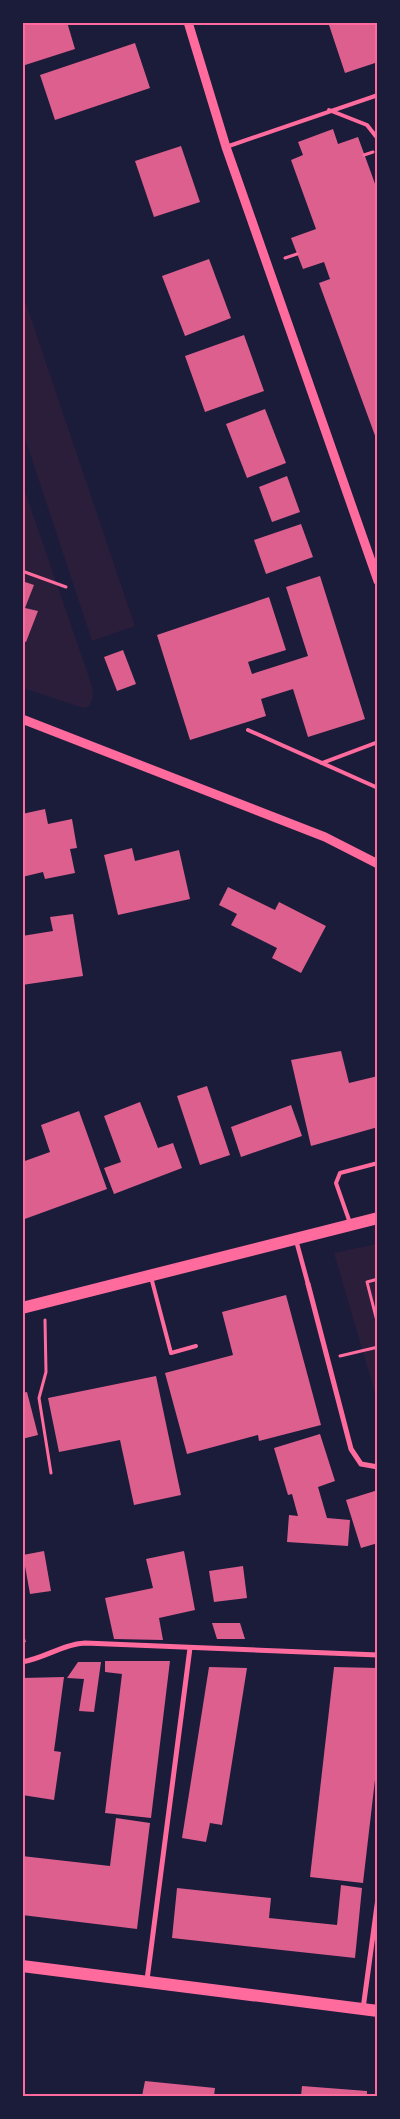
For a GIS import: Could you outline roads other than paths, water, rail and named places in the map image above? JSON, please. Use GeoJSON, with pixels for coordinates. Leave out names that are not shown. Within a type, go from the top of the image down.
{"type":"FeatureCollection","features":[{"type":"Feature","properties":{"kind":"main road"},"geometry":{"type":"LineString","coordinates":[[22,1308],[150,1274],[378,1218]]}},
{"type":"Feature","properties":{"kind":"main road"},"geometry":{"type":"LineString","coordinates":[[22,1966],[378,2012]]}},
{"type":"Feature","properties":{"kind":"street"},"geometry":{"type":"LineString","coordinates":[[188,22],[226,147],[378,581]]}},
{"type":"Feature","properties":{"kind":"street"},"geometry":{"type":"LineString","coordinates":[[22,719],[325,837],[376,863]]}},
{"type":"Feature","properties":{"kind":"street"},"geometry":{"type":"LineString","coordinates":[[296,1238],[351,1449],[361,1464],[378,1467]]}},
{"type":"Feature","properties":{"kind":"street"},"geometry":{"type":"LineString","coordinates":[[22,1662],[34,1660],[70,1644],[378,1655]]}},
{"type":"Feature","properties":{"kind":"street"},"geometry":{"type":"LineString","coordinates":[[147,1981],[190,1648]]}},
{"type":"Feature","properties":{"kind":"street"},"geometry":{"type":"LineString","coordinates":[[363,2010],[378,1898]]}},
{"type":"Feature","properties":{"kind":"lane"},"geometry":{"type":"LineString","coordinates":[[226,147],[329,110],[378,95]]}},
{"type":"Feature","properties":{"kind":"lane"},"geometry":{"type":"LineString","coordinates":[[329,110],[367,125],[378,139]]}},
{"type":"Feature","properties":{"kind":"lane"},"geometry":{"type":"LineString","coordinates":[[248,730],[378,788]]}},
{"type":"Feature","properties":{"kind":"lane"},"geometry":{"type":"LineString","coordinates":[[322,763],[378,742]]}},
{"type":"Feature","properties":{"kind":"lane"},"geometry":{"type":"LineString","coordinates":[[351,1225],[336,1183],[340,1173],[378,1163]]}},
{"type":"Feature","properties":{"kind":"lane"},"geometry":{"type":"LineString","coordinates":[[150,1274],[171,1353],[196,1346]]}}]}
